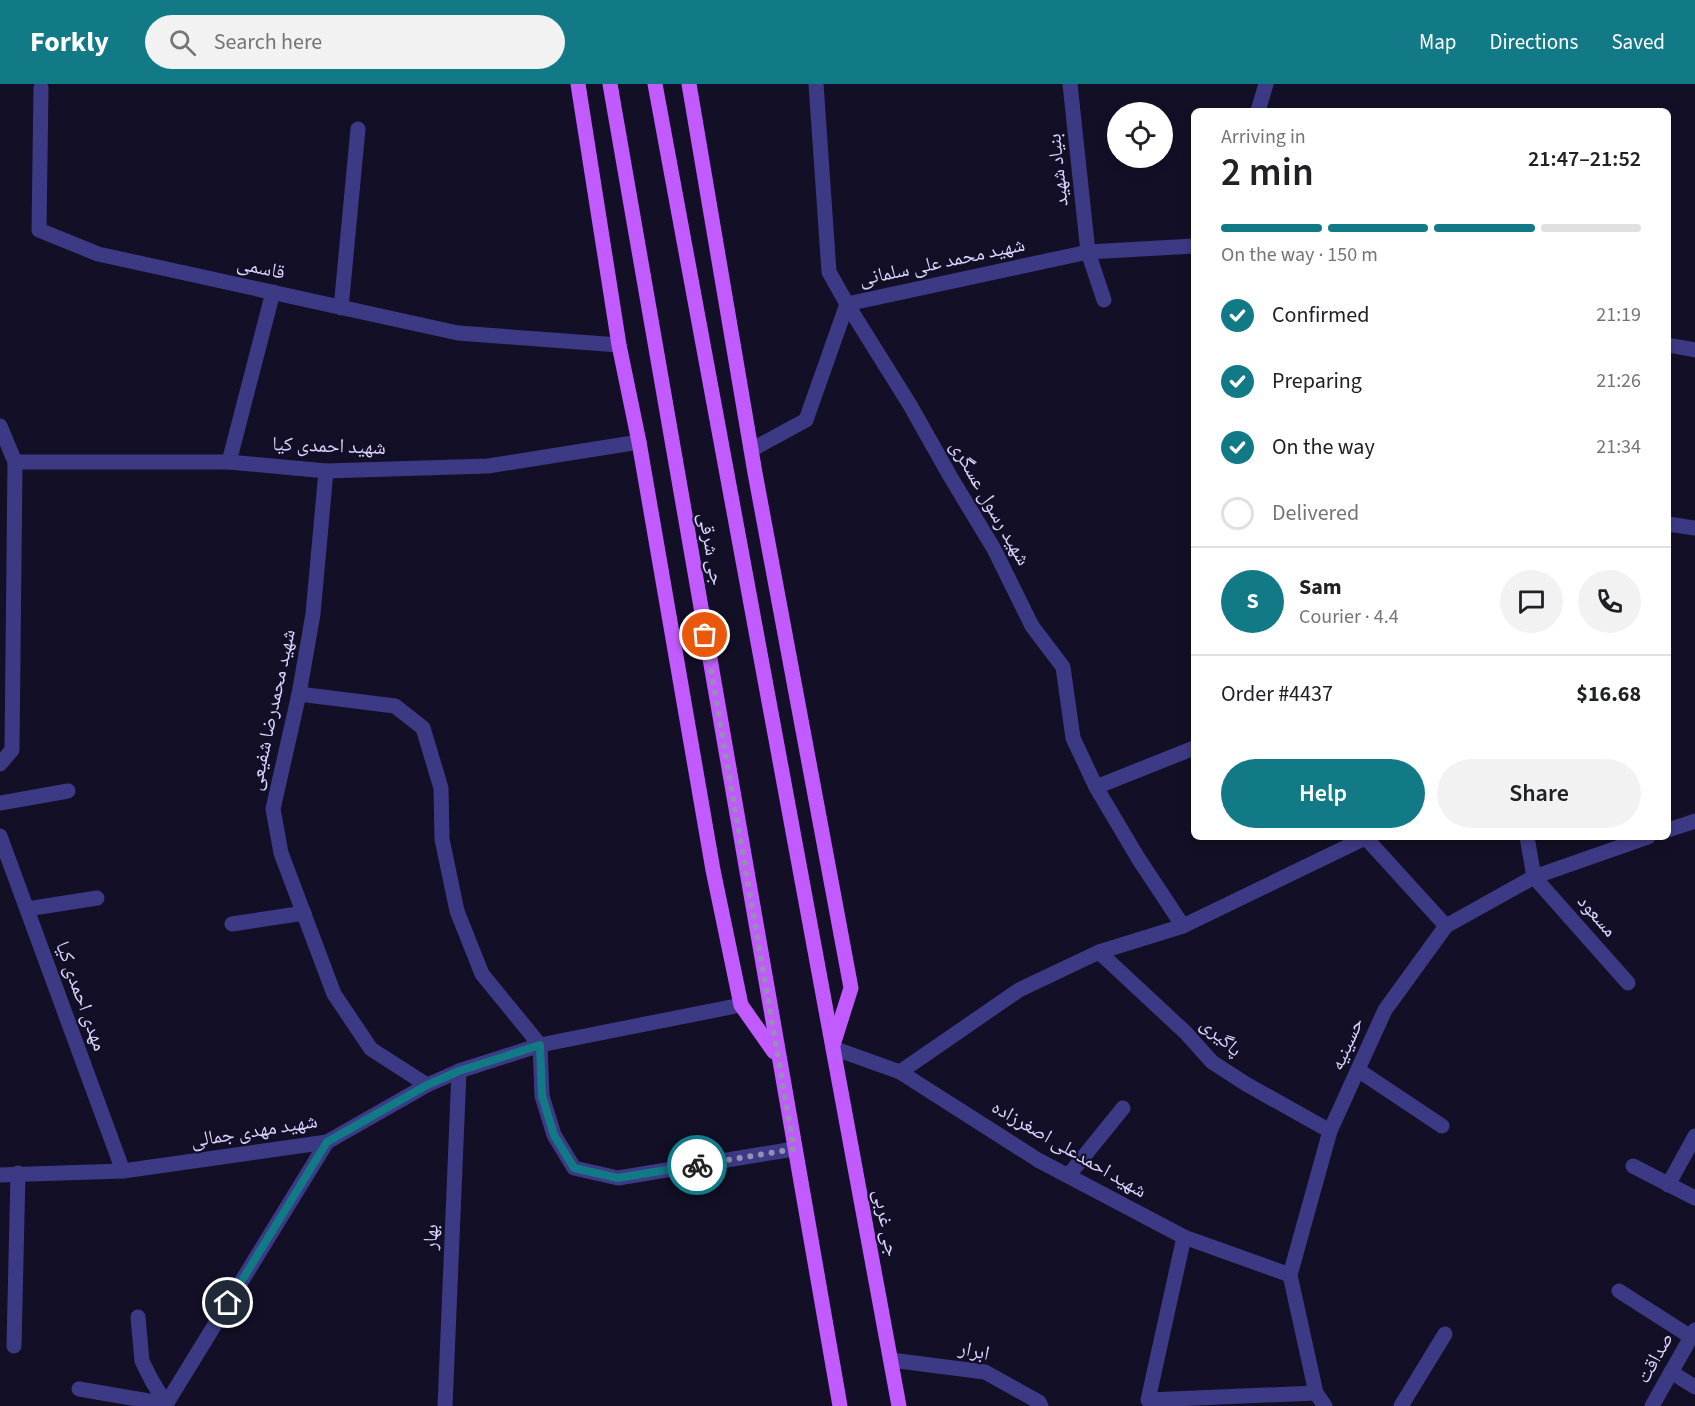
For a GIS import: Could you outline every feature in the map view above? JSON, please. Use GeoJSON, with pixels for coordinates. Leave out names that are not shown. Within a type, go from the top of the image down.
{"type":"FeatureCollection","features":[{"type":"Feature","properties":{"kind":"main road"},"geometry":{"type":"LineString","coordinates":[[578,84],[619,345],[639,442],[713,870],[741,1005],[778,1057],[840,1406]]}},
{"type":"Feature","properties":{"kind":"main road","name":"جی شرقی"},"geometry":{"type":"LineString","coordinates":[[610,84],[778,1057]]}},
{"type":"Feature","properties":{"kind":"main road","name":"جی شرقی"},"geometry":{"type":"LineString","coordinates":[[656,84],[832,1048]]}},
{"type":"Feature","properties":{"kind":"main road"},"geometry":{"type":"LineString","coordinates":[[689,84],[751,450],[851,988],[832,1048]]}},
{"type":"Feature","properties":{"kind":"main road","name":"جی غربی"},"geometry":{"type":"LineString","coordinates":[[832,1048],[899,1406]]}},
{"type":"Feature","properties":{"kind":"street","name":"شهید رسول عسگری"},"geometry":{"type":"LineString","coordinates":[[816,84],[829,272],[994,549],[1032,626],[1063,667],[1073,738],[1096,787],[1138,858],[1183,926]]}},
{"type":"Feature","properties":{"kind":"street","name":"بنیاد شهید"},"geometry":{"type":"LineString","coordinates":[[1070,84],[1088,252],[1104,300]]}},
{"type":"Feature","properties":{"kind":"street"},"geometry":{"type":"LineString","coordinates":[[1259,108],[1266,84]]}},
{"type":"Feature","properties":{"kind":"street","name":"قاسمی"},"geometry":{"type":"LineString","coordinates":[[40,88],[39,230],[98,254],[458,333],[619,345]]}},
{"type":"Feature","properties":{"kind":"street"},"geometry":{"type":"LineString","coordinates":[[341,308],[358,129]]}},
{"type":"Feature","properties":{"kind":"street","name":"شهید محمد علی سلمانی"},"geometry":{"type":"LineString","coordinates":[[751,450],[806,420],[847,304],[1088,252],[1191,246]]}},
{"type":"Feature","properties":{"kind":"street"},"geometry":{"type":"LineString","coordinates":[[230,462],[273,292]]}},
{"type":"Feature","properties":{"kind":"street"},"geometry":{"type":"LineString","coordinates":[[1671,346],[1695,350]]}},
{"type":"Feature","properties":{"kind":"street"},"geometry":{"type":"LineString","coordinates":[[0,426],[15,462],[12,750],[0,764]]}},
{"type":"Feature","properties":{"kind":"street","name":"شهید احمدی کیا"},"geometry":{"type":"LineString","coordinates":[[15,462],[230,462],[326,471],[488,466],[639,442]]}},
{"type":"Feature","properties":{"kind":"street","name":"شهید محمدرضا شفیعی"},"geometry":{"type":"LineString","coordinates":[[326,471],[313,614],[299,694],[273,809],[280,853],[334,994],[371,1049],[427,1085]]}},
{"type":"Feature","properties":{"kind":"street"},"geometry":{"type":"LineString","coordinates":[[1671,524],[1695,528]]}},
{"type":"Feature","properties":{"kind":"street"},"geometry":{"type":"LineString","coordinates":[[299,694],[395,706],[423,728],[441,788],[442,839],[457,911],[482,974],[540,1045],[542,1096],[554,1135],[574,1168],[618,1178],[794,1149]]}},
{"type":"Feature","properties":{"kind":"street"},"geometry":{"type":"LineString","coordinates":[[1096,787],[1191,749]]}},
{"type":"Feature","properties":{"kind":"street"},"geometry":{"type":"LineString","coordinates":[[0,803],[68,791]]}},
{"type":"Feature","properties":{"kind":"street"},"geometry":{"type":"LineString","coordinates":[[1671,829],[1695,821]]}},
{"type":"Feature","properties":{"kind":"street","name":"مهدی احمدی کیا"},"geometry":{"type":"LineString","coordinates":[[0,836],[123,1171]]}},
{"type":"Feature","properties":{"kind":"street"},"geometry":{"type":"LineString","coordinates":[[900,1072],[1019,990],[1099,952],[1183,926],[1359,840]]}},
{"type":"Feature","properties":{"kind":"street"},"geometry":{"type":"LineString","coordinates":[[1368,840],[1446,926]]}},
{"type":"Feature","properties":{"kind":"street"},"geometry":{"type":"LineString","coordinates":[[1528,840],[1534,877]]}},
{"type":"Feature","properties":{"kind":"street","name":"حسینیه"},"geometry":{"type":"LineString","coordinates":[[1325,1406],[1316,1393],[1290,1275],[1330,1131],[1385,1010],[1446,926],[1534,877],[1639,840]]}},
{"type":"Feature","properties":{"kind":"street","name":"مسعود"},"geometry":{"type":"LineString","coordinates":[[1534,877],[1628,983]]}},
{"type":"Feature","properties":{"kind":"street"},"geometry":{"type":"LineString","coordinates":[[27,909],[97,898]]}},
{"type":"Feature","properties":{"kind":"street"},"geometry":{"type":"LineString","coordinates":[[232,924],[304,913]]}},
{"type":"Feature","properties":{"kind":"street","name":"پاگیری"},"geometry":{"type":"LineString","coordinates":[[1099,952],[1186,1033],[1212,1062],[1246,1084],[1330,1131]]}},
{"type":"Feature","properties":{"kind":"street","name":"شهید مهدی جمالی"},"geometry":{"type":"LineString","coordinates":[[0,1175],[123,1171],[327,1142],[427,1085],[459,1071],[540,1045],[741,1005]]}},
{"type":"Feature","properties":{"kind":"street","name":"شهید احمدعلی اصغرزاده"},"geometry":{"type":"LineString","coordinates":[[832,1048],[900,1072],[1038,1160],[1184,1237],[1290,1275]]}},
{"type":"Feature","properties":{"kind":"street"},"geometry":{"type":"LineString","coordinates":[[1358,1070],[1442,1126]]}},
{"type":"Feature","properties":{"kind":"street","name":"بهار"},"geometry":{"type":"LineString","coordinates":[[445,1406],[459,1071]]}},
{"type":"Feature","properties":{"kind":"street"},"geometry":{"type":"LineString","coordinates":[[1068,1176],[1123,1108]]}},
{"type":"Feature","properties":{"kind":"street"},"geometry":{"type":"LineString","coordinates":[[1668,1185],[1695,1136]]}},
{"type":"Feature","properties":{"kind":"street"},"geometry":{"type":"LineString","coordinates":[[166,1405],[327,1142]]}},
{"type":"Feature","properties":{"kind":"street"},"geometry":{"type":"LineString","coordinates":[[1633,1166],[1695,1198]]}},
{"type":"Feature","properties":{"kind":"street"},"geometry":{"type":"LineString","coordinates":[[14,1346],[18,1173]]}},
{"type":"Feature","properties":{"kind":"street"},"geometry":{"type":"LineString","coordinates":[[1184,1237],[1148,1400],[1316,1393]]}},
{"type":"Feature","properties":{"kind":"street"},"geometry":{"type":"LineString","coordinates":[[1619,1291],[1693,1334]]}},
{"type":"Feature","properties":{"kind":"street"},"geometry":{"type":"LineString","coordinates":[[138,1317],[142,1361],[166,1405]]}},
{"type":"Feature","properties":{"kind":"street"},"geometry":{"type":"LineString","coordinates":[[1401,1406],[1445,1334]]}},
{"type":"Feature","properties":{"kind":"street","name":"صداقت"},"geometry":{"type":"LineString","coordinates":[[1652,1406],[1693,1334]]}},
{"type":"Feature","properties":{"kind":"street","name":"ابرار"},"geometry":{"type":"LineString","coordinates":[[891,1360],[985,1372],[1039,1402],[1041,1406]]}},
{"type":"Feature","properties":{"kind":"street"},"geometry":{"type":"LineString","coordinates":[[1671,1372],[1695,1387]]}},
{"type":"Feature","properties":{"kind":"street"},"geometry":{"type":"LineString","coordinates":[[79,1389],[166,1405]]}},
{"type":"Feature","properties":{"kind":"way so far"},"geometry":{"type":"LineString","coordinates":[[697,1165],[794,1149],[705,635]]}},
{"type":"Feature","properties":{"kind":"route"},"geometry":{"type":"LineString","coordinates":[[228,1303],[327,1142],[427,1085],[459,1071],[540,1045],[542,1096],[554,1135],[574,1168],[618,1178],[697,1165]]}}]}
